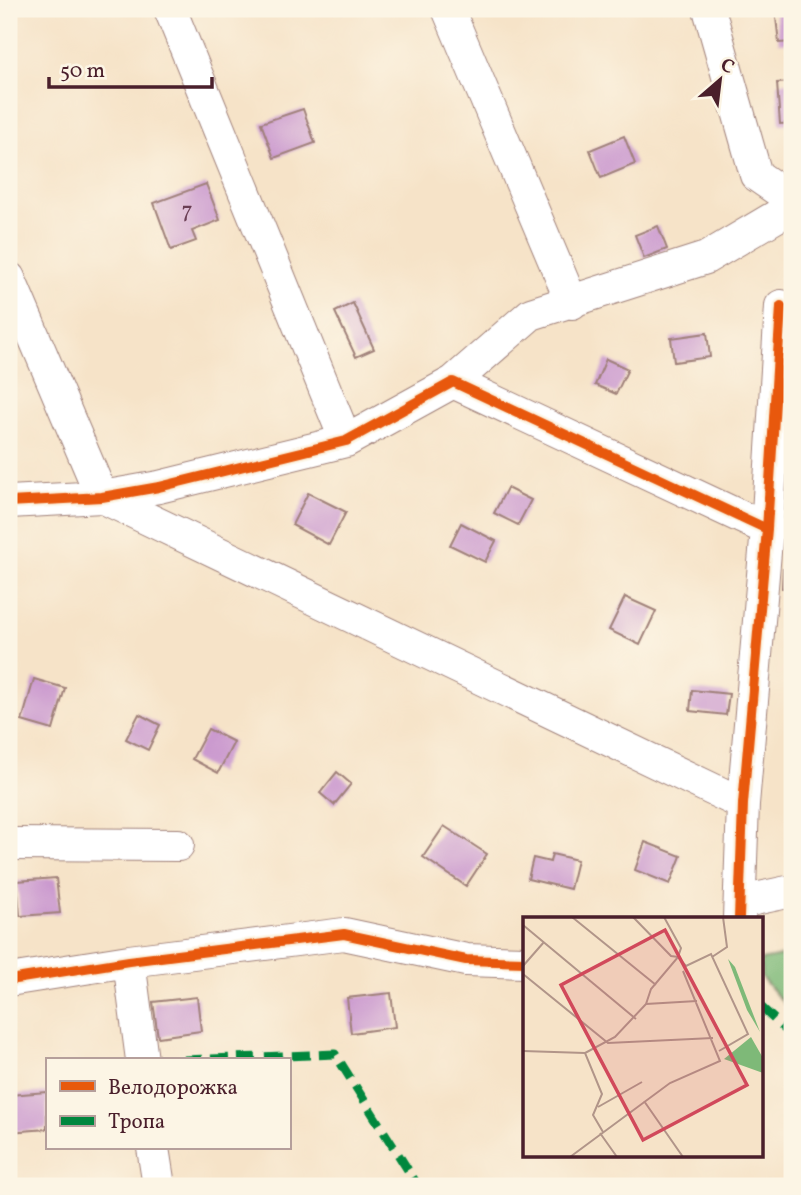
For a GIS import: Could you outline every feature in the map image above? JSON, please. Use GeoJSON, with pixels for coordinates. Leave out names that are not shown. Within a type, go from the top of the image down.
{"type":"FeatureCollection","features":[{"type":"Feature","properties":{"kind":"street"},"geometry":{"type":"LineString","coordinates":[[170,9],[346,442]]}},
{"type":"Feature","properties":{"kind":"street"},"geometry":{"type":"LineString","coordinates":[[448,9],[572,303]]}},
{"type":"Feature","properties":{"kind":"street"},"geometry":{"type":"LineString","coordinates":[[709,9],[756,175],[792,200]]}},
{"type":"Feature","properties":{"kind":"street"},"geometry":{"type":"LineString","coordinates":[[9,502],[102,497],[346,442],[453,382],[531,314],[706,258],[792,207]]}},
{"type":"Feature","properties":{"kind":"street"},"geometry":{"type":"LineString","coordinates":[[9,278],[102,497],[743,804]]}},
{"type":"Feature","properties":{"kind":"street"},"geometry":{"type":"LineString","coordinates":[[781,306],[767,528],[743,804],[740,910],[792,891]]}},
{"type":"Feature","properties":{"kind":"street"},"geometry":{"type":"LineString","coordinates":[[453,382],[767,528]]}},
{"type":"Feature","properties":{"kind":"street"},"geometry":{"type":"LineString","coordinates":[[9,844],[178,845]]}},
{"type":"Feature","properties":{"kind":"street"},"geometry":{"type":"LineString","coordinates":[[9,980],[129,961],[344,934],[466,960],[523,962]]}},
{"type":"Feature","properties":{"kind":"street"},"geometry":{"type":"LineString","coordinates":[[129,961],[142,1058]]}},
{"type":"Feature","properties":{"kind":"street"},"geometry":{"type":"LineString","coordinates":[[153,1150],[159,1186]]}},
{"type":"Feature","properties":{"kind":"green space"},"geometry":{"type":"Polygon","coordinates":[[[792,954],[792,1013],[762,978],[762,960],[792,954]]]}},
{"type":"Feature","properties":{"kind":"building"},"geometry":{"type":"Polygon","coordinates":[[[775,9],[792,9],[792,42],[779,43],[775,9]]]}},
{"type":"Feature","properties":{"kind":"building"},"geometry":{"type":"Polygon","coordinates":[[[792,82],[792,123],[780,124],[777,83],[792,82]]]}},
{"type":"Feature","properties":{"kind":"building"},"geometry":{"type":"Polygon","coordinates":[[[303,109],[315,143],[274,158],[261,123],[303,109]]]}},
{"type":"Feature","properties":{"kind":"building"},"geometry":{"type":"Polygon","coordinates":[[[624,136],[635,164],[601,178],[590,150],[624,136]]]}},
{"type":"Feature","properties":{"kind":"building"},"geometry":{"type":"Polygon","coordinates":[[[206,184],[220,220],[192,231],[196,241],[171,250],[154,203],[206,184]]]}},
{"type":"Feature","properties":{"kind":"building"},"geometry":{"type":"Polygon","coordinates":[[[658,226],[667,249],[644,258],[635,235],[658,226]]]}},
{"type":"Feature","properties":{"kind":"building"},"geometry":{"type":"Polygon","coordinates":[[[353,303],[374,349],[356,357],[335,312],[353,303]]]}},
{"type":"Feature","properties":{"kind":"building"},"geometry":{"type":"Polygon","coordinates":[[[707,333],[710,357],[674,362],[671,338],[707,333]]]}},
{"type":"Feature","properties":{"kind":"building"},"geometry":{"type":"Polygon","coordinates":[[[606,359],[628,369],[616,394],[595,385],[606,359]]]}},
{"type":"Feature","properties":{"kind":"building"},"geometry":{"type":"Polygon","coordinates":[[[507,488],[531,500],[518,525],[494,513],[507,488]]]}},
{"type":"Feature","properties":{"kind":"building"},"geometry":{"type":"Polygon","coordinates":[[[308,493],[346,512],[329,545],[292,525],[308,493]]]}},
{"type":"Feature","properties":{"kind":"building"},"geometry":{"type":"Polygon","coordinates":[[[461,523],[496,541],[485,562],[450,545],[461,523]]]}},
{"type":"Feature","properties":{"kind":"building"},"geometry":{"type":"Polygon","coordinates":[[[783,569],[792,570],[792,588],[782,588],[783,569]]]}},
{"type":"Feature","properties":{"kind":"building"},"geometry":{"type":"Polygon","coordinates":[[[625,597],[656,611],[640,645],[609,630],[625,597]]]}},
{"type":"Feature","properties":{"kind":"building"},"geometry":{"type":"Polygon","coordinates":[[[34,679],[65,688],[53,730],[22,721],[34,679]]]}},
{"type":"Feature","properties":{"kind":"building"},"geometry":{"type":"Polygon","coordinates":[[[692,690],[729,694],[726,715],[690,711],[692,690]]]}},
{"type":"Feature","properties":{"kind":"building"},"geometry":{"type":"Polygon","coordinates":[[[139,714],[160,725],[148,750],[126,739],[139,714]]]}},
{"type":"Feature","properties":{"kind":"building"},"geometry":{"type":"Polygon","coordinates":[[[208,729],[234,742],[218,773],[192,759],[208,729]]]}},
{"type":"Feature","properties":{"kind":"building"},"geometry":{"type":"Polygon","coordinates":[[[337,772],[351,784],[334,805],[320,793],[337,772]]]}},
{"type":"Feature","properties":{"kind":"building"},"geometry":{"type":"Polygon","coordinates":[[[444,826],[487,854],[466,886],[423,857],[444,826]]]}},
{"type":"Feature","properties":{"kind":"building"},"geometry":{"type":"Polygon","coordinates":[[[645,842],[681,856],[670,884],[635,870],[645,842]]]}},
{"type":"Feature","properties":{"kind":"building"},"geometry":{"type":"Polygon","coordinates":[[[552,854],[577,860],[570,889],[528,879],[533,858],[550,862],[552,854]]]}},
{"type":"Feature","properties":{"kind":"building"},"geometry":{"type":"Polygon","coordinates":[[[56,878],[60,913],[20,916],[17,881],[56,878]]]}},
{"type":"Feature","properties":{"kind":"building"},"geometry":{"type":"Polygon","coordinates":[[[391,993],[395,1027],[351,1033],[347,998],[391,993]]]}},
{"type":"Feature","properties":{"kind":"building"},"geometry":{"type":"Polygon","coordinates":[[[197,997],[201,1031],[158,1037],[153,1002],[197,997]]]}},
{"type":"Feature","properties":{"kind":"building"},"geometry":{"type":"Polygon","coordinates":[[[46,1092],[46,1129],[9,1132],[9,1095],[46,1092]]]}},
{"type":"Feature","properties":{"kind":"marked path"},"geometry":{"type":"LineString","coordinates":[[762,1008],[792,1036]]}},
{"type":"Feature","properties":{"kind":"marked path"},"geometry":{"type":"LineString","coordinates":[[234,1058],[335,1054],[418,1186]]}},
{"type":"Feature","properties":{"kind":"cycle path"},"geometry":{"type":"LineString","coordinates":[[739,917],[743,804],[767,529],[781,306]]}},
{"type":"Feature","properties":{"kind":"cycle path"},"geometry":{"type":"LineString","coordinates":[[9,502],[102,497],[159,487],[346,441],[453,382],[767,529]]}},
{"type":"Feature","properties":{"kind":"cycle path"},"geometry":{"type":"LineString","coordinates":[[9,980],[129,961],[344,934],[466,960],[523,962]]}}]}
